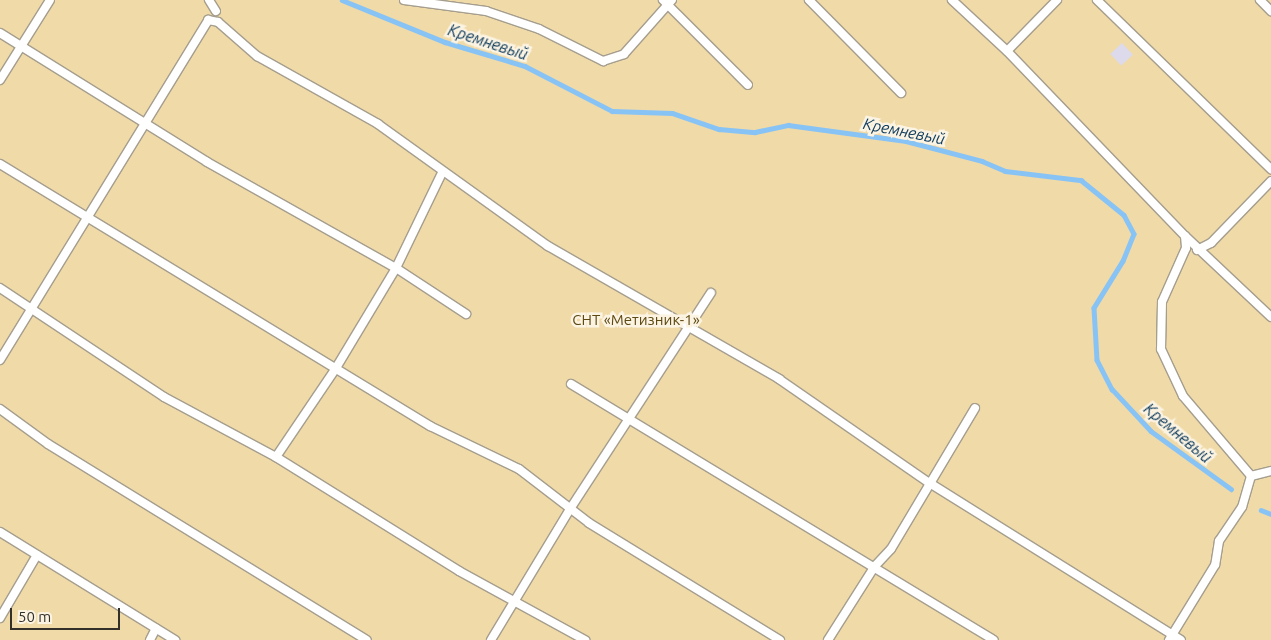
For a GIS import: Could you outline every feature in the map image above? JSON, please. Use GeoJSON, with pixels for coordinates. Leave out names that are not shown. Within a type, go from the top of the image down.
{"type":"FeatureCollection","features":[{"type":"Feature","properties":{"kind":"lane"},"geometry":{"type":"LineString","coordinates":[[0,80],[50,0]]}},
{"type":"Feature","properties":{"kind":"lane"},"geometry":{"type":"LineString","coordinates":[[210,0],[216,11]]}},
{"type":"Feature","properties":{"kind":"lane"},"geometry":{"type":"LineString","coordinates":[[404,0],[486,11],[539,29],[604,61],[624,54],[668,2],[748,85]]}},
{"type":"Feature","properties":{"kind":"lane"},"geometry":{"type":"LineString","coordinates":[[809,0],[901,93]]}},
{"type":"Feature","properties":{"kind":"lane"},"geometry":{"type":"LineString","coordinates":[[952,0],[1007,51],[1196,250],[1271,317]]}},
{"type":"Feature","properties":{"kind":"lane"},"geometry":{"type":"LineString","coordinates":[[1007,51],[1057,0]]}},
{"type":"Feature","properties":{"kind":"lane"},"geometry":{"type":"LineString","coordinates":[[1097,0],[1271,169]]}},
{"type":"Feature","properties":{"kind":"lane"},"geometry":{"type":"LineString","coordinates":[[1260,0],[1271,11]]}},
{"type":"Feature","properties":{"kind":"lane"},"geometry":{"type":"LineString","coordinates":[[0,360],[34,307],[85,216],[208,20],[218,22],[257,56],[378,124],[442,173],[589,272],[688,326],[779,379],[928,482],[1171,637],[1181,640]]}},
{"type":"Feature","properties":{"kind":"lane"},"geometry":{"type":"LineString","coordinates":[[0,33],[144,123],[396,268],[466,314]]}},
{"type":"Feature","properties":{"kind":"lane"},"geometry":{"type":"LineString","coordinates":[[0,164],[430,426],[519,469],[570,510],[780,640]]}},
{"type":"Feature","properties":{"kind":"lane"},"geometry":{"type":"LineString","coordinates":[[276,457],[336,368],[396,268],[442,173]]}},
{"type":"Feature","properties":{"kind":"lane"},"geometry":{"type":"LineString","coordinates":[[1196,250],[1211,243],[1271,182]]}},
{"type":"Feature","properties":{"kind":"lane"},"geometry":{"type":"LineString","coordinates":[[1184,236],[1186,248],[1162,302],[1160,349],[1188,403],[1251,476]]}},
{"type":"Feature","properties":{"kind":"lane"},"geometry":{"type":"LineString","coordinates":[[0,288],[34,307],[164,397],[276,457],[514,603],[585,640]]}},
{"type":"Feature","properties":{"kind":"lane"},"geometry":{"type":"LineString","coordinates":[[492,640],[570,510],[711,293]]}},
{"type":"Feature","properties":{"kind":"lane"},"geometry":{"type":"LineString","coordinates":[[571,384],[874,566],[993,640]]}},
{"type":"Feature","properties":{"kind":"lane"},"geometry":{"type":"LineString","coordinates":[[828,640],[874,566],[891,549],[928,482],[975,408]]}},
{"type":"Feature","properties":{"kind":"lane"},"geometry":{"type":"LineString","coordinates":[[0,409],[56,449],[367,640]]}},
{"type":"Feature","properties":{"kind":"lane"},"geometry":{"type":"LineString","coordinates":[[1251,476],[1271,471]]}},
{"type":"Feature","properties":{"kind":"lane"},"geometry":{"type":"LineString","coordinates":[[1171,637],[1215,565],[1219,541],[1242,507],[1251,476]]}},
{"type":"Feature","properties":{"kind":"lane"},"geometry":{"type":"LineString","coordinates":[[0,532],[175,640]]}},
{"type":"Feature","properties":{"kind":"lane"},"geometry":{"type":"LineString","coordinates":[[0,618],[37,555]]}},
{"type":"Feature","properties":{"kind":"lane"},"geometry":{"type":"LineString","coordinates":[[150,640],[156,628]]}},
{"type":"Feature","properties":{"kind":"green space","name":"СНТ «Метизник-1»"},"geometry":{"type":"Polygon","coordinates":[[[0,0],[1271,0],[1271,640],[0,640],[0,0]]]}},
{"type":"Feature","properties":{"kind":"building"},"geometry":{"type":"Polygon","coordinates":[[[1122,43],[1133,55],[1121,66],[1110,54],[1122,43]]]}},
{"type":"Feature","properties":{"kind":"waterway","name":"Кремневый"},"geometry":{"type":"LineString","coordinates":[[342,0],[445,42],[525,66],[612,111],[672,113],[719,129],[755,132],[788,125],[906,141],[982,161],[1005,171],[1081,180],[1124,215],[1134,234],[1123,261],[1094,308],[1097,360],[1112,389],[1151,431],[1231,489]]}},
{"type":"Feature","properties":{"kind":"waterway","name":"Кремневый"},"geometry":{"type":"LineString","coordinates":[[1261,510],[1271,514]]}}]}
